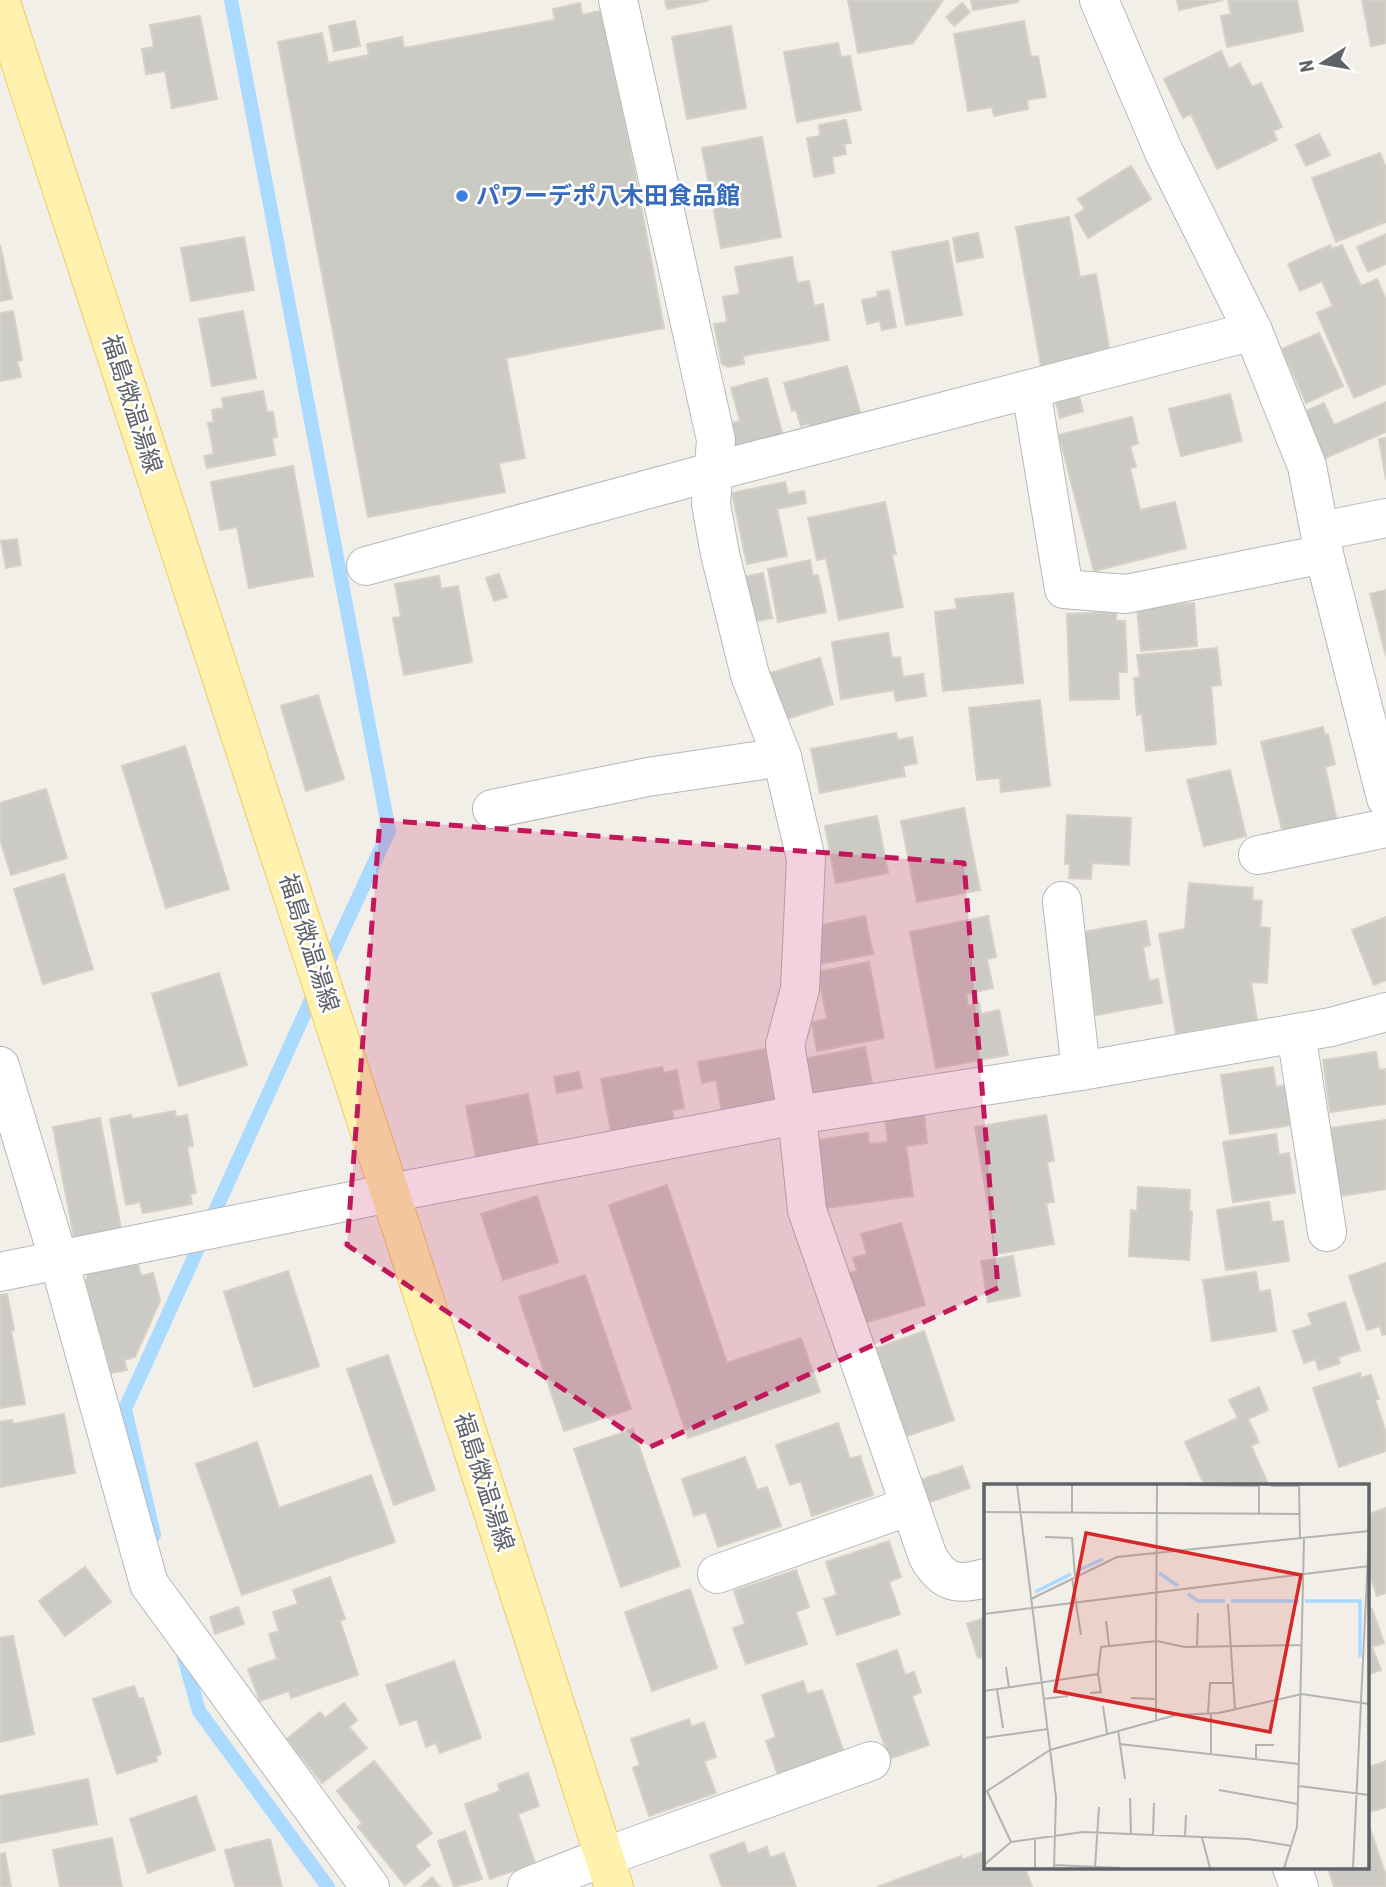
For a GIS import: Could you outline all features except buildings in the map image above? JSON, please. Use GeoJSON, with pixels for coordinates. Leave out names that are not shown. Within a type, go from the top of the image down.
{"type":"FeatureCollection","features":[{"type":"Feature","properties":{"kind":"main road","name":"福島微温湯線"},"geometry":{"type":"LineString","coordinates":[[0,0],[390,1192],[609,1872]]}},
{"type":"Feature","properties":{"kind":"street"},"geometry":{"type":"LineString","coordinates":[[618,0],[716,440],[711,505],[720,554],[750,675],[782,757],[806,859],[800,989],[785,1045],[797,1115],[807,1210],[928,1557],[937,1573],[951,1581],[971,1582],[984,1578]]}},
{"type":"Feature","properties":{"kind":"street"},"geometry":{"type":"LineString","coordinates":[[1099,0],[1164,152],[1253,331],[1307,466],[1386,798]]}},
{"type":"Feature","properties":{"kind":"street"},"geometry":{"type":"LineString","coordinates":[[366,566],[715,471],[1253,331]]}},
{"type":"Feature","properties":{"kind":"street"},"geometry":{"type":"LineString","coordinates":[[1031,390],[1064,589],[1126,594],[1323,542],[1386,518]]}},
{"type":"Feature","properties":{"kind":"street"},"geometry":{"type":"LineString","coordinates":[[492,809],[648,777],[782,757]]}},
{"type":"Feature","properties":{"kind":"street"},"geometry":{"type":"LineString","coordinates":[[1258,855],[1386,828]]}},
{"type":"Feature","properties":{"kind":"street"},"geometry":{"type":"LineString","coordinates":[[1062,901],[1081,1071]]}},
{"type":"Feature","properties":{"kind":"street"},"geometry":{"type":"LineString","coordinates":[[0,1272],[390,1192],[797,1115],[1081,1071],[1332,1027],[1386,1012]]}},
{"type":"Feature","properties":{"kind":"street"},"geometry":{"type":"LineString","coordinates":[[1296,1033],[1327,1232]]}},
{"type":"Feature","properties":{"kind":"street"},"geometry":{"type":"LineString","coordinates":[[0,1066],[59,1261],[149,1584],[370,1887]]}},
{"type":"Feature","properties":{"kind":"street"},"geometry":{"type":"LineString","coordinates":[[717,1574],[910,1506]]}},
{"type":"Feature","properties":{"kind":"street"},"geometry":{"type":"LineString","coordinates":[[527,1887],[609,1872],[871,1760]]}},
{"type":"Feature","properties":{"kind":"street"},"geometry":{"type":"LineString","coordinates":[[1293,1870],[1299,1887]]}},
{"type":"Feature","properties":{"kind":"highlighted area"},"geometry":{"type":"Polygon","coordinates":[[[380,820],[964,863],[998,1288],[650,1447],[347,1245],[380,820]]]}},
{"type":"Feature","properties":{"kind":"waterway"},"geometry":{"type":"LineString","coordinates":[[231,0],[389,831],[325,969]]}},
{"type":"Feature","properties":{"kind":"waterway"},"geometry":{"type":"LineString","coordinates":[[154,1535],[125,1409],[315,991]]}},
{"type":"Feature","properties":{"kind":"waterway"},"geometry":{"type":"LineString","coordinates":[[182,1650],[199,1711],[328,1887]]}},
{"type":"Feature","properties":{"kind":"place","name":"パワーデポ八木田食品館"},"geometry":{"type":"Point","coordinates":[462,196]}}]}
